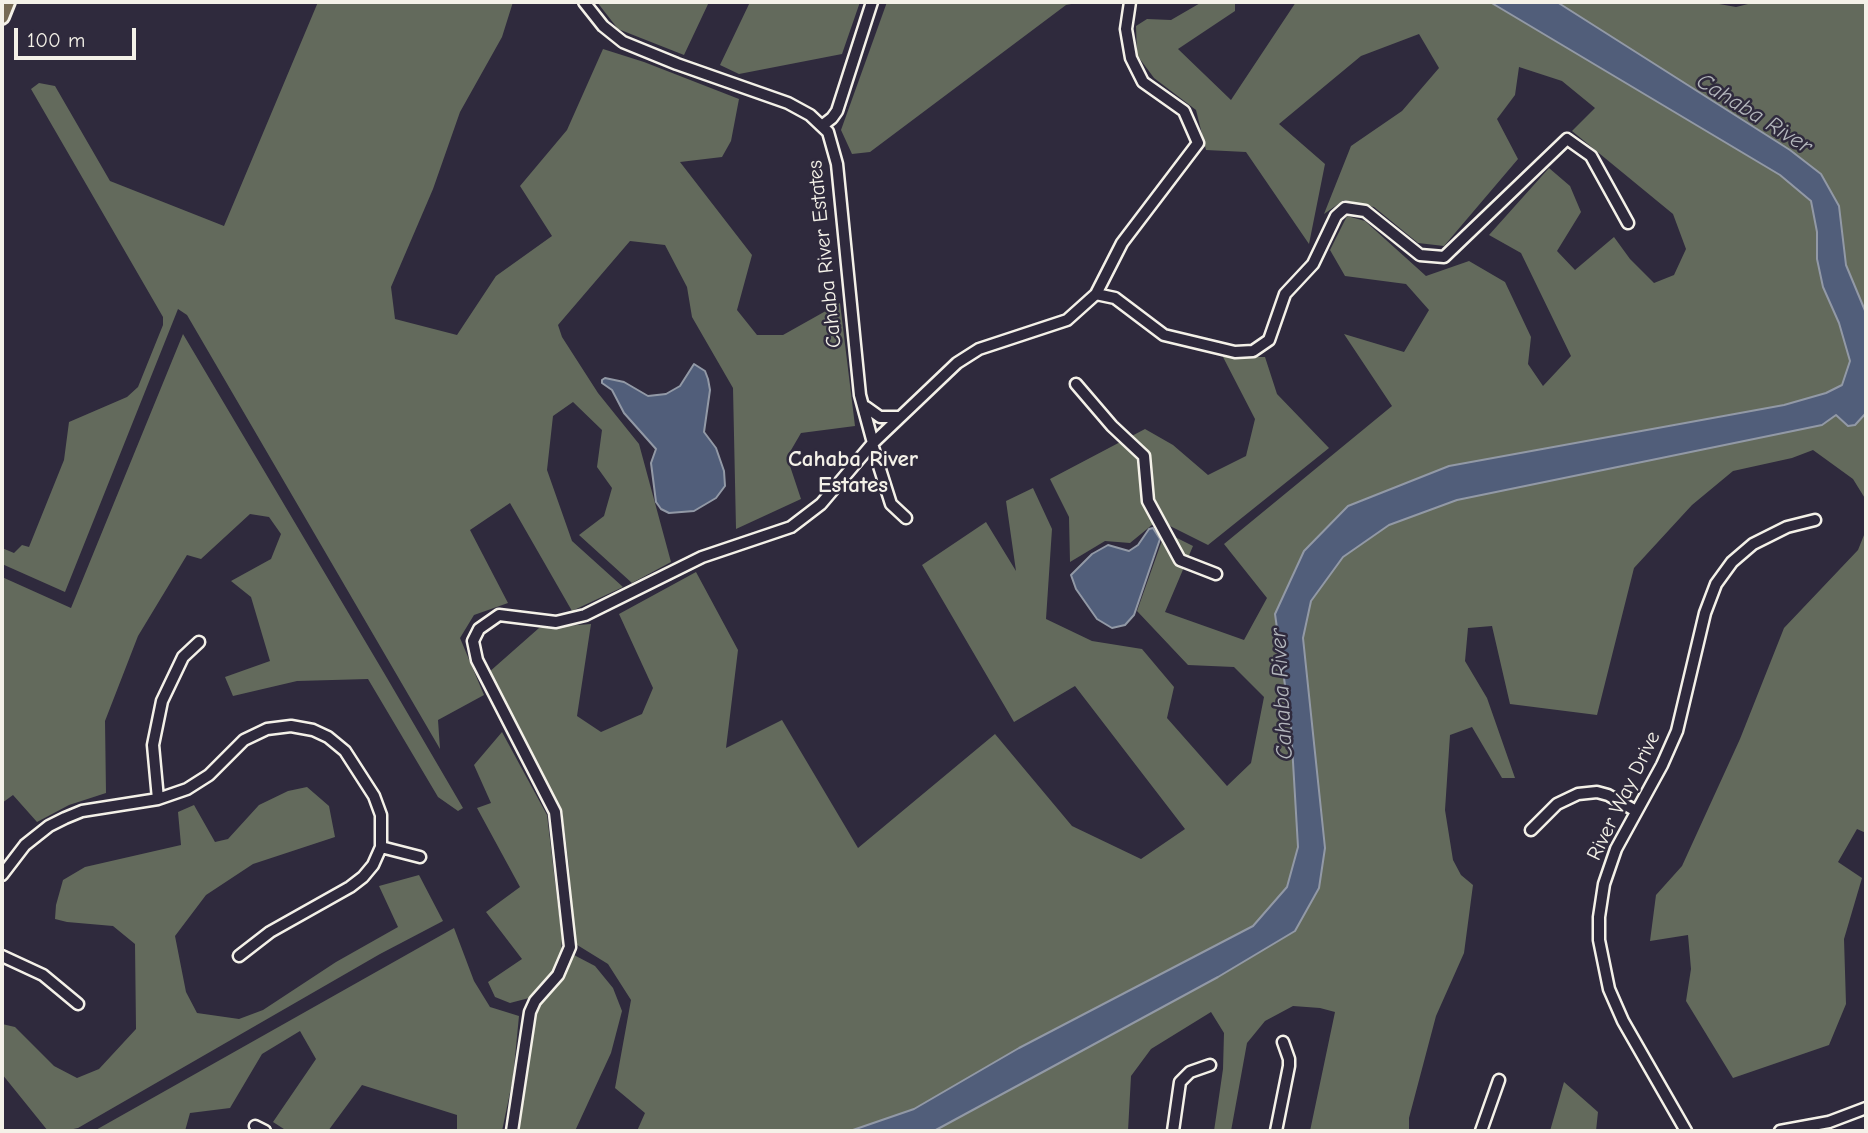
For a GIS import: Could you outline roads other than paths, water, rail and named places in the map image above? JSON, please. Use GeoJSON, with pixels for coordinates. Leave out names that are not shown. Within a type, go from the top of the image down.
{"type":"FeatureCollection","features":[{"type":"Feature","properties":{"kind":"main road"},"geometry":{"type":"LineString","coordinates":[[2,17],[8,2]]}},
{"type":"Feature","properties":{"kind":"street"},"geometry":{"type":"LineString","coordinates":[[584,2],[603,26],[623,42],[788,103],[823,125],[837,111],[872,2]]}},
{"type":"Feature","properties":{"kind":"street"},"geometry":{"type":"LineString","coordinates":[[512,1131],[530,1012],[558,975],[570,947],[555,812],[477,660],[473,641],[478,629],[499,615],[556,622],[585,615],[702,557],[791,527],[821,504],[873,443],[947,372],[979,349],[1067,320],[1096,294],[1122,243],[1198,143],[1184,111],[1143,82],[1131,58],[1126,29],[1130,2]]}},
{"type":"Feature","properties":{"kind":"street","name":"Cahaba River Estates"},"geometry":{"type":"LineString","coordinates":[[823,125],[828,132],[837,164],[860,395],[891,504],[906,517]]}},
{"type":"Feature","properties":{"kind":"street"},"geometry":{"type":"LineString","coordinates":[[1096,294],[1115,298],[1164,335],[1235,352],[1253,351],[1269,340],[1285,294],[1312,264],[1336,216],[1345,208],[1365,211],[1420,255],[1444,257],[1567,139],[1591,156],[1628,223]]}},
{"type":"Feature","properties":{"kind":"street"},"geometry":{"type":"LineString","coordinates":[[1076,384],[1112,426],[1144,456],[1148,501],[1180,561],[1216,574]]}},
{"type":"Feature","properties":{"kind":"street"},"geometry":{"type":"LineString","coordinates":[[864,405],[880,417],[900,417]]}},
{"type":"Feature","properties":{"kind":"street","name":"River Way Drive"},"geometry":{"type":"LineString","coordinates":[[1686,1131],[1614,1002],[1600,954],[1599,917],[1608,868],[1677,731],[1706,613],[1716,584],[1732,562],[1753,544],[1797,523],[1815,520]]}},
{"type":"Feature","properties":{"kind":"street"},"geometry":{"type":"LineString","coordinates":[[158,799],[153,745],[162,701],[183,657],[199,642]]}},
{"type":"Feature","properties":{"kind":"street"},"geometry":{"type":"LineString","coordinates":[[2,875],[24,845],[49,826],[65,818],[82,811],[174,795],[201,781],[237,746],[254,734],[275,727],[302,727],[313,730],[334,741],[355,765],[378,806],[382,826],[381,847],[363,877],[350,887],[270,932],[239,956]]}},
{"type":"Feature","properties":{"kind":"street"},"geometry":{"type":"LineString","coordinates":[[1531,830],[1557,804],[1578,794],[1597,792],[1608,795],[1636,811]]}},
{"type":"Feature","properties":{"kind":"street"},"geometry":{"type":"LineString","coordinates":[[381,847],[421,857]]}},
{"type":"Feature","properties":{"kind":"street"},"geometry":{"type":"LineString","coordinates":[[2,956],[43,975],[78,1004]]}},
{"type":"Feature","properties":{"kind":"street"},"geometry":{"type":"LineString","coordinates":[[1276,1131],[1289,1066],[1283,1042]]}},
{"type":"Feature","properties":{"kind":"street"},"geometry":{"type":"LineString","coordinates":[[1173,1131],[1180,1082],[1190,1072],[1210,1065]]}},
{"type":"Feature","properties":{"kind":"street"},"geometry":{"type":"LineString","coordinates":[[1481,1131],[1499,1080]]}},
{"type":"Feature","properties":{"kind":"street"},"geometry":{"type":"LineString","coordinates":[[1780,1131],[1815,1129],[1866,1108]]}},
{"type":"Feature","properties":{"kind":"water"},"geometry":{"type":"Polygon","coordinates":[[[1490,2],[1557,2],[1790,150],[1821,174],[1839,206],[1846,265],[1866,313],[1866,413],[1855,425],[1848,426],[1836,415],[1822,425],[1457,500],[1389,525],[1343,557],[1311,601],[1303,638],[1325,848],[1319,888],[1295,931],[1218,977],[934,1131],[850,1131],[914,1109],[1019,1048],[1253,926],[1287,887],[1298,847],[1291,728],[1275,614],[1304,551],[1348,506],[1449,466],[1784,405],[1826,393],[1842,385],[1850,361],[1839,323],[1823,287],[1811,201],[1780,175],[1490,2]]]}},
{"type":"Feature","properties":{"kind":"water"},"geometry":{"type":"Polygon","coordinates":[[[694,364],[705,371],[708,379],[710,390],[704,432],[716,448],[724,471],[725,486],[716,498],[694,511],[669,513],[661,509],[656,502],[651,463],[656,449],[624,413],[612,390],[602,383],[602,380],[605,378],[624,382],[648,396],[666,394],[680,386],[694,364]]]}},
{"type":"Feature","properties":{"kind":"water"},"geometry":{"type":"Polygon","coordinates":[[[1153,528],[1160,539],[1134,615],[1125,625],[1112,628],[1097,619],[1076,589],[1071,575],[1092,554],[1108,545],[1129,551],[1153,528]]]}},
{"type":"Feature","properties":{"kind":"district","name":"Cahaba River Estates"},"geometry":{"type":"Point","coordinates":[853,472]}},
{"type":"Feature","properties":{"kind":"water label","name":"Cahaba River"},"geometry":{"type":"Point","coordinates":[1754,114]}},
{"type":"Feature","properties":{"kind":"water label","name":"Cahaba River"},"geometry":{"type":"Point","coordinates":[1282,694]}}]}
